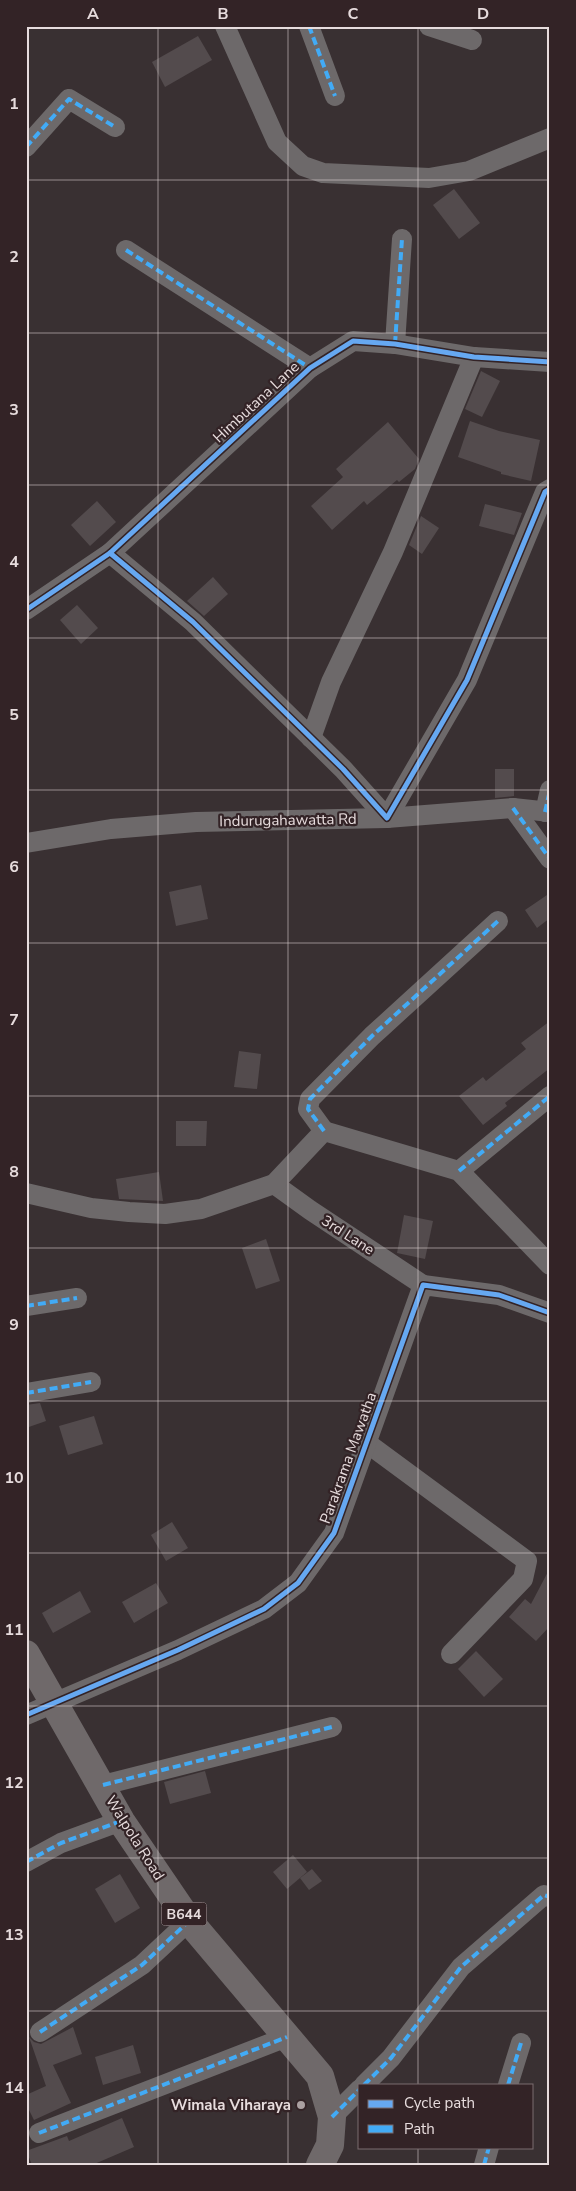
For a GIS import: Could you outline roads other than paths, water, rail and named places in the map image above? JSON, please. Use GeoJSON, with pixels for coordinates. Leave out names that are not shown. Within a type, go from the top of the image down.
{"type":"FeatureCollection","features":[{"type":"Feature","properties":{"kind":"main road","name":"Walpola Road"},"geometry":{"type":"LineString","coordinates":[[26,1654],[122,1821],[188,1922],[320,2076],[332,2117],[330,2145],[320,2165]]}},
{"type":"Feature","properties":{"kind":"street"},"geometry":{"type":"LineString","coordinates":[[225,26],[277,142],[303,166],[323,173],[430,178],[469,171],[550,138]]}},
{"type":"Feature","properties":{"kind":"street"},"geometry":{"type":"LineString","coordinates":[[309,26],[336,96]]}},
{"type":"Feature","properties":{"kind":"street"},"geometry":{"type":"LineString","coordinates":[[429,26],[472,40]]}},
{"type":"Feature","properties":{"kind":"street"},"geometry":{"type":"LineString","coordinates":[[26,147],[69,99],[115,127]]}},
{"type":"Feature","properties":{"kind":"street"},"geometry":{"type":"LineString","coordinates":[[395,344],[402,238]]}},
{"type":"Feature","properties":{"kind":"street"},"geometry":{"type":"LineString","coordinates":[[126,250],[310,368]]}},
{"type":"Feature","properties":{"kind":"street","name":"Himbutana Lane"},"geometry":{"type":"LineString","coordinates":[[26,610],[110,553],[310,368],[353,340],[395,344],[474,357],[550,362]]}},
{"type":"Feature","properties":{"kind":"street"},"geometry":{"type":"LineString","coordinates":[[311,738],[332,682],[393,552],[474,357]]}},
{"type":"Feature","properties":{"kind":"street"},"geometry":{"type":"LineString","coordinates":[[110,553],[193,622],[343,769],[388,818],[467,680],[545,492],[550,489]]}},
{"type":"Feature","properties":{"kind":"street"},"geometry":{"type":"LineString","coordinates":[[547,812],[550,790]]}},
{"type":"Feature","properties":{"kind":"street"},"geometry":{"type":"LineString","coordinates":[[513,808],[550,859]]}},
{"type":"Feature","properties":{"kind":"street","name":"Indurugahawatta Rd"},"geometry":{"type":"LineString","coordinates":[[26,843],[111,829],[196,822],[388,818],[513,808],[547,812]]}},
{"type":"Feature","properties":{"kind":"street"},"geometry":{"type":"LineString","coordinates":[[498,921],[372,1036],[310,1100],[308,1109],[324,1131],[458,1170],[550,1265]]}},
{"type":"Feature","properties":{"kind":"street"},"geometry":{"type":"LineString","coordinates":[[458,1170],[550,1096]]}},
{"type":"Feature","properties":{"kind":"street"},"geometry":{"type":"LineString","coordinates":[[26,1193],[91,1208],[165,1214],[201,1209],[274,1184],[324,1131]]}},
{"type":"Feature","properties":{"kind":"street","name":"3rd Lane"},"geometry":{"type":"LineString","coordinates":[[274,1184],[424,1285]]}},
{"type":"Feature","properties":{"kind":"street"},"geometry":{"type":"LineString","coordinates":[[424,1285],[500,1295],[550,1313]]}},
{"type":"Feature","properties":{"kind":"street","name":"Parakrama Mawatha"},"geometry":{"type":"LineString","coordinates":[[26,1715],[178,1650],[264,1609],[298,1583],[334,1533],[424,1285]]}},
{"type":"Feature","properties":{"kind":"street"},"geometry":{"type":"LineString","coordinates":[[26,1306],[77,1298]]}},
{"type":"Feature","properties":{"kind":"street"},"geometry":{"type":"LineString","coordinates":[[26,1393],[91,1382]]}},
{"type":"Feature","properties":{"kind":"street"},"geometry":{"type":"LineString","coordinates":[[366,1443],[527,1561],[523,1579],[452,1654]]}},
{"type":"Feature","properties":{"kind":"street"},"geometry":{"type":"LineString","coordinates":[[103,1785],[332,1727]]}},
{"type":"Feature","properties":{"kind":"street"},"geometry":{"type":"LineString","coordinates":[[26,1862],[61,1843],[122,1821]]}},
{"type":"Feature","properties":{"kind":"street"},"geometry":{"type":"LineString","coordinates":[[365,2084],[391,2058],[461,1967],[544,1895],[550,1897]]}},
{"type":"Feature","properties":{"kind":"street"},"geometry":{"type":"LineString","coordinates":[[40,2032],[142,1965],[188,1922]]}},
{"type":"Feature","properties":{"kind":"street"},"geometry":{"type":"LineString","coordinates":[[39,2134],[287,2037]]}},
{"type":"Feature","properties":{"kind":"street"},"geometry":{"type":"LineString","coordinates":[[508,2084],[522,2042]]}},
{"type":"Feature","properties":{"kind":"street"},"geometry":{"type":"LineString","coordinates":[[332,2117],[358,2091]]}},
{"type":"Feature","properties":{"kind":"street"},"geometry":{"type":"LineString","coordinates":[[484,2165],[489,2148]]}},
{"type":"Feature","properties":{"kind":"place","name":"Wimala Viharaya"},"geometry":{"type":"Point","coordinates":[301,2105]}}]}
